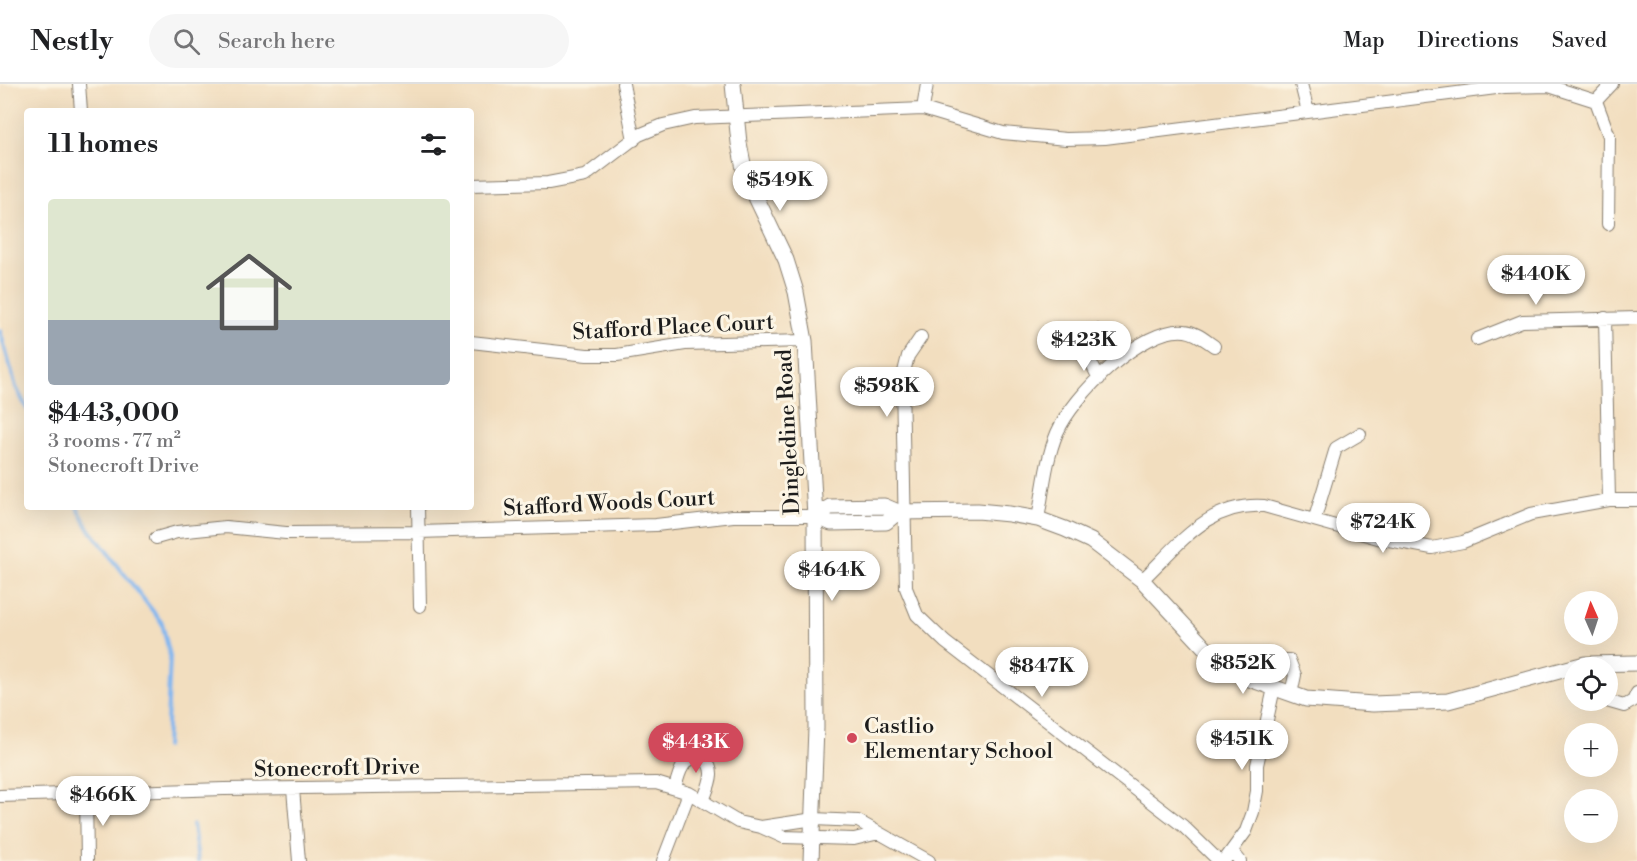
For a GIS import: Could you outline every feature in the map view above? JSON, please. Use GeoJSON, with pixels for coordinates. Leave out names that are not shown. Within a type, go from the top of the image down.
{"type":"FeatureCollection","features":[{"type":"Feature","properties":{"kind":"street"},"geometry":{"type":"LineString","coordinates":[[79,84],[81,108]]}},
{"type":"Feature","properties":{"kind":"street"},"geometry":{"type":"LineString","coordinates":[[623,84],[634,140]]}},
{"type":"Feature","properties":{"kind":"street","name":"Dingledine Road"},"geometry":{"type":"LineString","coordinates":[[733,84],[745,174],[786,260],[796,292],[805,341],[815,516],[814,819],[811,861]]}},
{"type":"Feature","properties":{"kind":"street"},"geometry":{"type":"LineString","coordinates":[[923,109],[927,84]]}},
{"type":"Feature","properties":{"kind":"street"},"geometry":{"type":"LineString","coordinates":[[1301,84],[1308,112]]}},
{"type":"Feature","properties":{"kind":"street"},"geometry":{"type":"LineString","coordinates":[[1596,101],[1612,84]]}},
{"type":"Feature","properties":{"kind":"street"},"geometry":{"type":"LineString","coordinates":[[474,185],[548,183],[585,176],[634,140],[663,125],[695,118],[736,114],[923,109],[1003,133],[1066,140],[1153,134],[1504,87],[1549,86],[1596,101]]}},
{"type":"Feature","properties":{"kind":"street"},"geometry":{"type":"LineString","coordinates":[[1596,101],[1609,136],[1608,224]]}},
{"type":"Feature","properties":{"kind":"street"},"geometry":{"type":"LineString","coordinates":[[1605,318],[1609,500]]}},
{"type":"Feature","properties":{"kind":"street"},"geometry":{"type":"LineString","coordinates":[[1477,339],[1522,321],[1637,318]]}},
{"type":"Feature","properties":{"kind":"street"},"geometry":{"type":"LineString","coordinates":[[1099,379],[1082,344],[1085,335],[1096,330],[1108,335],[1126,354]]}},
{"type":"Feature","properties":{"kind":"street"},"geometry":{"type":"LineString","coordinates":[[1038,519],[1055,436],[1075,404],[1099,379],[1139,344],[1168,332],[1193,332],[1214,346]]}},
{"type":"Feature","properties":{"kind":"street"},"geometry":{"type":"LineString","coordinates":[[921,337],[908,356],[902,380],[901,512],[906,588],[917,615],[945,642],[1183,826],[1219,861]]}},
{"type":"Feature","properties":{"kind":"street","name":"Stafford Place Court"},"geometry":{"type":"LineString","coordinates":[[474,342],[617,355],[685,344],[805,341]]}},
{"type":"Feature","properties":{"kind":"street"},"geometry":{"type":"LineString","coordinates":[[1315,518],[1336,448],[1360,434]]}},
{"type":"Feature","properties":{"kind":"street"},"geometry":{"type":"LineString","coordinates":[[1142,580],[1205,519],[1226,509],[1247,504],[1315,518],[1378,538],[1432,548],[1463,542],[1531,514],[1609,500],[1637,501]]}},
{"type":"Feature","properties":{"kind":"street"},"geometry":{"type":"LineString","coordinates":[[418,510],[420,606]]}},
{"type":"Feature","properties":{"kind":"street"},"geometry":{"type":"LineString","coordinates":[[815,516],[831,523],[886,522],[901,512],[978,511],[1038,519],[1091,541],[1142,580],[1207,650],[1244,677],[1306,699],[1373,704],[1448,700],[1564,670]]}},
{"type":"Feature","properties":{"kind":"street","name":"Stafford Woods Court"},"geometry":{"type":"LineString","coordinates":[[156,538],[177,532],[226,527],[286,533],[419,532],[645,525],[717,517],[815,516]]}},
{"type":"Feature","properties":{"kind":"street"},"geometry":{"type":"LineString","coordinates":[[1256,682],[1274,660],[1289,660],[1296,675],[1292,694]]}},
{"type":"Feature","properties":{"kind":"street"},"geometry":{"type":"LineString","coordinates":[[1618,664],[1637,663]]}},
{"type":"Feature","properties":{"kind":"street"},"geometry":{"type":"LineString","coordinates":[[1224,861],[1236,856],[1253,812],[1257,791],[1257,765],[1274,688]]}},
{"type":"Feature","properties":{"kind":"street"},"geometry":{"type":"LineString","coordinates":[[1618,704],[1624,706],[1633,701],[1637,693]]}},
{"type":"Feature","properties":{"kind":"street"},"geometry":{"type":"LineString","coordinates":[[675,788],[684,764],[693,756],[702,756],[711,766],[712,775],[703,801]]}},
{"type":"Feature","properties":{"kind":"street","name":"Stonecroft Drive"},"geometry":{"type":"LineString","coordinates":[[0,796],[656,783],[689,793],[738,822],[761,827],[783,837],[854,839],[879,833]]}},
{"type":"Feature","properties":{"kind":"street"},"geometry":{"type":"LineString","coordinates":[[293,789],[299,861]]}},
{"type":"Feature","properties":{"kind":"street"},"geometry":{"type":"LineString","coordinates":[[86,793],[87,861]]}},
{"type":"Feature","properties":{"kind":"street"},"geometry":{"type":"LineString","coordinates":[[663,861],[689,793]]}},
{"type":"Feature","properties":{"kind":"street","name":"Stonecroft Drive"},"geometry":{"type":"LineString","coordinates":[[761,827],[814,819],[858,821],[929,861]]}},
{"type":"Feature","properties":{"kind":"waterway"},"geometry":{"type":"LineString","coordinates":[[0,331],[16,387],[24,403]]}},
{"type":"Feature","properties":{"kind":"waterway"},"geometry":{"type":"LineString","coordinates":[[79,510],[88,527],[162,623],[170,656],[166,747]]}},
{"type":"Feature","properties":{"kind":"waterway"},"geometry":{"type":"LineString","coordinates":[[193,825],[198,861]]}},
{"type":"Feature","properties":{"kind":"place","name":"Castlio Elementary School"},"geometry":{"type":"Point","coordinates":[852,738]}}]}
